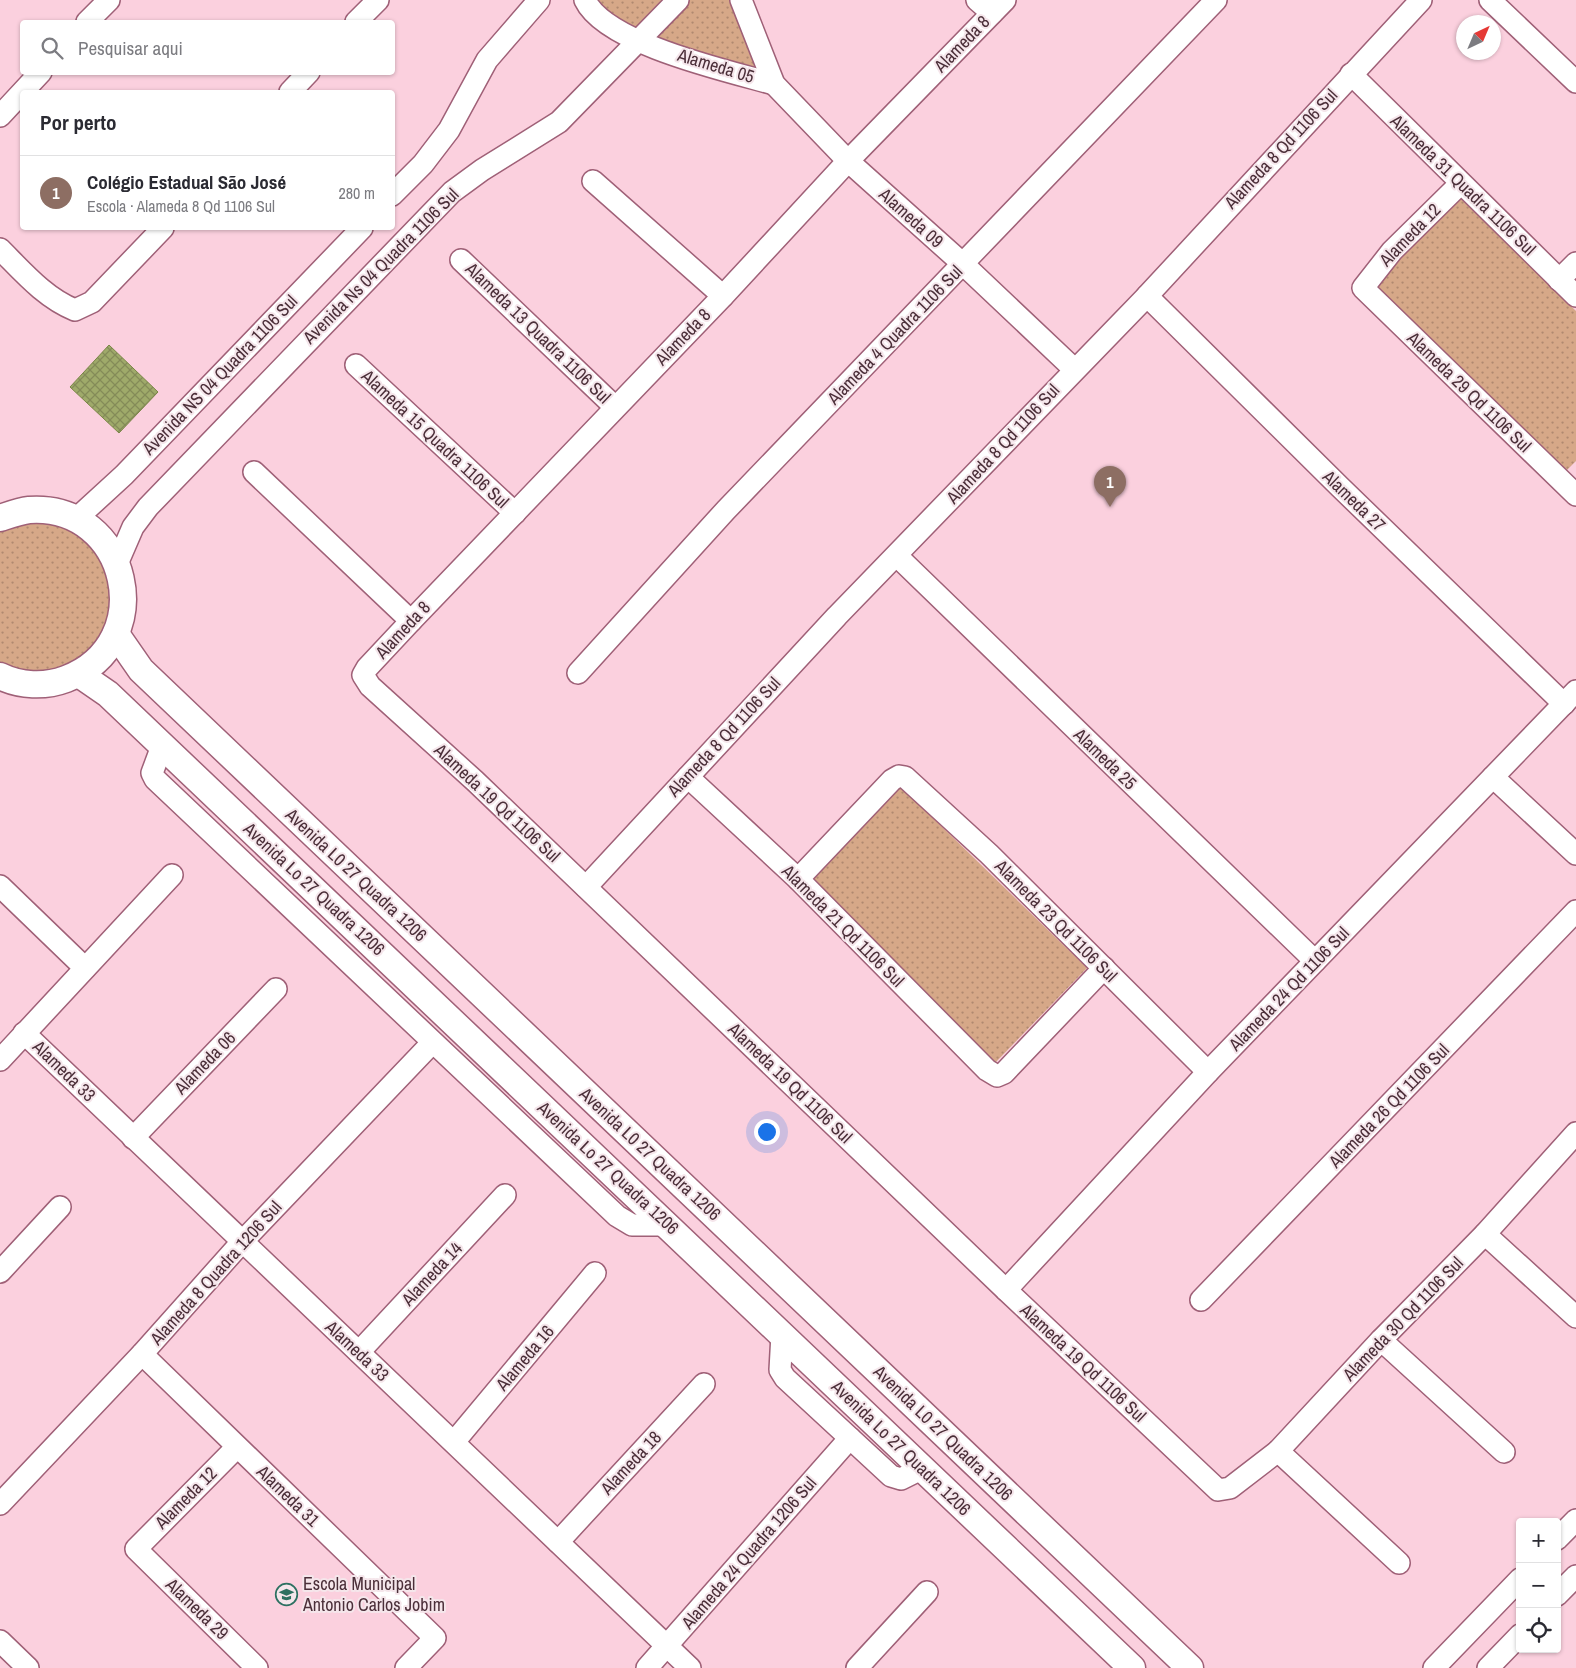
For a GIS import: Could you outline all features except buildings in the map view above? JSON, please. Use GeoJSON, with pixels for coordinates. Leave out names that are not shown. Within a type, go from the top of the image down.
{"type":"FeatureCollection","features":[{"type":"Feature","properties":{"kind":"main road"},"geometry":{"type":"LineString","coordinates":[[0,518],[28,510],[52,511],[76,519],[93,531],[117,564],[122,581],[124,599],[122,617],[116,634],[107,650],[79,674],[56,683],[31,685],[2,680]]}},
{"type":"Feature","properties":{"kind":"main road","name":"Avenida L0 27 Quadra 1206"},"geometry":{"type":"LineString","coordinates":[[116,634],[148,677],[1190,1668]]}},
{"type":"Feature","properties":{"kind":"main road","name":"Avenida Lo 27 Quadra 1206"},"geometry":{"type":"LineString","coordinates":[[79,674],[108,694],[1132,1668]]}},
{"type":"Feature","properties":{"kind":"street"},"geometry":{"type":"LineString","coordinates":[[90,20],[109,0]]}},
{"type":"Feature","properties":{"kind":"street"},"geometry":{"type":"LineString","coordinates":[[358,20],[378,0]]}},
{"type":"Feature","properties":{"kind":"street"},"geometry":{"type":"LineString","coordinates":[[395,192],[423,164],[449,130],[487,60],[539,0]]}},
{"type":"Feature","properties":{"kind":"street","name":"Alameda 05"},"geometry":{"type":"LineString","coordinates":[[585,0],[599,19],[639,42],[730,72],[774,84]]}},
{"type":"Feature","properties":{"kind":"street","name":"Avenida Ns 04 Quadra 1106 Sul"},"geometry":{"type":"LineString","coordinates":[[117,564],[133,527],[148,507],[452,192],[482,170],[559,122],[678,0]]}},
{"type":"Feature","properties":{"kind":"street","name":"Alameda 05"},"geometry":{"type":"LineString","coordinates":[[741,0],[774,84]]}},
{"type":"Feature","properties":{"kind":"street","name":"Alameda 4 Quadra 1106 Sul"},"geometry":{"type":"LineString","coordinates":[[578,673],[726,510],[1216,0]]}},
{"type":"Feature","properties":{"kind":"street","name":"Alameda 8 Qd 1106 Sul"},"geometry":{"type":"LineString","coordinates":[[586,888],[837,616],[897,556],[1074,369],[1147,296],[1421,0]]}},
{"type":"Feature","properties":{"kind":"street"},"geometry":{"type":"LineString","coordinates":[[1490,0],[1574,77]]}},
{"type":"Feature","properties":{"kind":"street","name":"Alameda 8"},"geometry":{"type":"LineString","coordinates":[[363,675],[367,668],[411,621],[723,296],[991,4]]}},
{"type":"Feature","properties":{"kind":"street","name":"Alameda 31 Quadra 1106 Sul"},"geometry":{"type":"LineString","coordinates":[[1351,74],[1460,184],[1576,296]]}},
{"type":"Feature","properties":{"kind":"street"},"geometry":{"type":"LineString","coordinates":[[24,90],[37,75]]}},
{"type":"Feature","properties":{"kind":"street"},"geometry":{"type":"LineString","coordinates":[[292,90],[306,75]]}},
{"type":"Feature","properties":{"kind":"street","name":"Alameda 09"},"geometry":{"type":"LineString","coordinates":[[774,84],[848,161],[963,264],[1074,369]]}},
{"type":"Feature","properties":{"kind":"street"},"geometry":{"type":"LineString","coordinates":[[0,116],[20,94]]}},
{"type":"Feature","properties":{"kind":"street"},"geometry":{"type":"LineString","coordinates":[[593,181],[723,296]]}},
{"type":"Feature","properties":{"kind":"street","name":"Alameda 12"},"geometry":{"type":"LineString","coordinates":[[1363,288],[1392,251],[1460,184]]}},
{"type":"Feature","properties":{"kind":"street"},"geometry":{"type":"LineString","coordinates":[[0,249],[46,294],[59,304],[75,310],[92,302],[161,230]]}},
{"type":"Feature","properties":{"kind":"street","name":"Avenida NS 04 Quadra 1106 Sul"},"geometry":{"type":"LineString","coordinates":[[76,519],[130,468],[360,230]]}},
{"type":"Feature","properties":{"kind":"street","name":"Alameda 13 Quadra 1106 Sul"},"geometry":{"type":"LineString","coordinates":[[461,260],[615,407]]}},
{"type":"Feature","properties":{"kind":"street"},"geometry":{"type":"LineString","coordinates":[[1560,280],[1576,263]]}},
{"type":"Feature","properties":{"kind":"street","name":"Alameda 29 Qd 1106 Sul"},"geometry":{"type":"LineString","coordinates":[[1363,288],[1572,483]]}},
{"type":"Feature","properties":{"kind":"street","name":"Alameda 27"},"geometry":{"type":"LineString","coordinates":[[1147,296],[1340,488],[1570,698]]}},
{"type":"Feature","properties":{"kind":"street","name":"Alameda 15 Quadra 1106 Sul"},"geometry":{"type":"LineString","coordinates":[[356,365],[515,512]]}},
{"type":"Feature","properties":{"kind":"street"},"geometry":{"type":"LineString","coordinates":[[254,472],[411,621]]}},
{"type":"Feature","properties":{"kind":"street","name":"Alameda 25"},"geometry":{"type":"LineString","coordinates":[[897,556],[1315,961]]}},
{"type":"Feature","properties":{"kind":"street","name":"Alameda 19 Qd 1106 Sul"},"geometry":{"type":"LineString","coordinates":[[363,675],[370,686],[475,781],[1006,1290],[1218,1490]]}},
{"type":"Feature","properties":{"kind":"street","name":"Alameda 24 Qd 1106 Sul"},"geometry":{"type":"LineString","coordinates":[[1006,1290],[1208,1072],[1260,1021],[1315,961],[1570,698]]}},
{"type":"Feature","properties":{"kind":"street"},"geometry":{"type":"LineString","coordinates":[[162,746],[152,773],[155,779],[388,1002],[617,1216],[632,1225],[668,1225]]}},
{"type":"Feature","properties":{"kind":"street","name":"Alameda 23 Qd 1106 Sul"},"geometry":{"type":"LineString","coordinates":[[798,879],[892,780],[899,776],[906,778],[989,854],[1208,1072]]}},
{"type":"Feature","properties":{"kind":"street","name":"Alameda 21 Qd 1106 Sul"},"geometry":{"type":"LineString","coordinates":[[688,777],[798,879],[973,1056],[997,1076],[1004,1072],[1104,968]]}},
{"type":"Feature","properties":{"kind":"street"},"geometry":{"type":"LineString","coordinates":[[1493,777],[1576,854]]}},
{"type":"Feature","properties":{"kind":"street"},"geometry":{"type":"LineString","coordinates":[[0,1060],[172,875]]}},
{"type":"Feature","properties":{"kind":"street"},"geometry":{"type":"LineString","coordinates":[[0,886],[86,968]]}},
{"type":"Feature","properties":{"kind":"street","name":"Alameda 26 Qd 1106 Sul"},"geometry":{"type":"LineString","coordinates":[[1201,1300],[1576,911]]}},
{"type":"Feature","properties":{"kind":"street"},"geometry":{"type":"LineString","coordinates":[[354,968],[372,945]]}},
{"type":"Feature","properties":{"kind":"street"},"geometry":{"type":"LineString","coordinates":[[388,1002],[408,979]]}},
{"type":"Feature","properties":{"kind":"street","name":"Alameda 06"},"geometry":{"type":"LineString","coordinates":[[133,1138],[276,989]]}},
{"type":"Feature","properties":{"kind":"street","name":"Alameda 33"},"geometry":{"type":"LineString","coordinates":[[24,1033],[241,1243],[359,1352],[690,1668]]}},
{"type":"Feature","properties":{"kind":"street","name":"Alameda 8 Quadra 1206 Sul"},"geometry":{"type":"LineString","coordinates":[[0,1504],[142,1354],[241,1243],[432,1043]]}},
{"type":"Feature","properties":{"kind":"street","name":"Alameda 30 Qd 1106 Sul"},"geometry":{"type":"LineString","coordinates":[[1218,1490],[1230,1488],[1278,1451],[1381,1340],[1485,1234],[1576,1133]]}},
{"type":"Feature","properties":{"kind":"street","name":"Alameda 14"},"geometry":{"type":"LineString","coordinates":[[359,1352],[504,1195]]}},
{"type":"Feature","properties":{"kind":"street"},"geometry":{"type":"LineString","coordinates":[[0,1272],[60,1208]]}},
{"type":"Feature","properties":{"kind":"street"},"geometry":{"type":"LineString","coordinates":[[1485,1234],[1576,1317]]}},
{"type":"Feature","properties":{"kind":"street","name":"Alameda 16"},"geometry":{"type":"LineString","coordinates":[[454,1442],[595,1274]]}},
{"type":"Feature","properties":{"kind":"street"},"geometry":{"type":"LineString","coordinates":[[782,1334],[780,1370],[850,1438],[891,1476],[900,1479],[923,1468]]}},
{"type":"Feature","properties":{"kind":"street"},"geometry":{"type":"LineString","coordinates":[[1381,1340],[1504,1452]]}},
{"type":"Feature","properties":{"kind":"street","name":"Alameda 31"},"geometry":{"type":"LineString","coordinates":[[142,1354],[435,1638],[406,1668]]}},
{"type":"Feature","properties":{"kind":"street","name":"Alameda 18"},"geometry":{"type":"LineString","coordinates":[[558,1542],[704,1384]]}},
{"type":"Feature","properties":{"kind":"street","name":"Alameda 24 Quadra 1206 Sul"},"geometry":{"type":"LineString","coordinates":[[647,1668],[850,1438]]}},
{"type":"Feature","properties":{"kind":"street","name":"Alameda 12"},"geometry":{"type":"LineString","coordinates":[[136,1550],[237,1447]]}},
{"type":"Feature","properties":{"kind":"street"},"geometry":{"type":"LineString","coordinates":[[1278,1451],[1399,1563]]}},
{"type":"Feature","properties":{"kind":"street"},"geometry":{"type":"LineString","coordinates":[[1561,1535],[1576,1520]]}},
{"type":"Feature","properties":{"kind":"street","name":"Alameda 29"},"geometry":{"type":"LineString","coordinates":[[136,1550],[258,1668]]}},
{"type":"Feature","properties":{"kind":"street"},"geometry":{"type":"LineString","coordinates":[[1561,1592],[1576,1576]]}},
{"type":"Feature","properties":{"kind":"street"},"geometry":{"type":"LineString","coordinates":[[1434,1668],[1516,1583]]}},
{"type":"Feature","properties":{"kind":"street"},"geometry":{"type":"LineString","coordinates":[[857,1668],[927,1592]]}},
{"type":"Feature","properties":{"kind":"street"},"geometry":{"type":"LineString","coordinates":[[1488,1668],[1516,1639]]}},
{"type":"Feature","properties":{"kind":"street"},"geometry":{"type":"LineString","coordinates":[[0,1641],[28,1668]]}},
{"type":"Feature","properties":{"kind":"shaded area"},"geometry":{"type":"Polygon","coordinates":[[[589,0],[741,0],[774,84],[639,42],[589,0]]]}},
{"type":"Feature","properties":{"kind":"shaded area"},"geometry":{"type":"Polygon","coordinates":[[[1459,197],[1576,311],[1576,461],[1562,475],[1370,288],[1459,197]]]}},
{"type":"Feature","properties":{"kind":"shaded area"},"geometry":{"type":"Polygon","coordinates":[[[0,519],[76,519],[117,564],[122,617],[79,674],[0,675],[0,519]]]}},
{"type":"Feature","properties":{"kind":"shaded area"},"geometry":{"type":"Polygon","coordinates":[[[899,785],[1087,968],[994,1064],[806,880],[899,785]]]}},
{"type":"Feature","properties":{"kind":"place","name":"Colégio Estadual São José"},"geometry":{"type":"Point","coordinates":[1110,507]}},
{"type":"Feature","properties":{"kind":"place","name":"Escola Municipal Antonio Carlos Jobim"},"geometry":{"type":"Point","coordinates":[287,1594]}}]}
